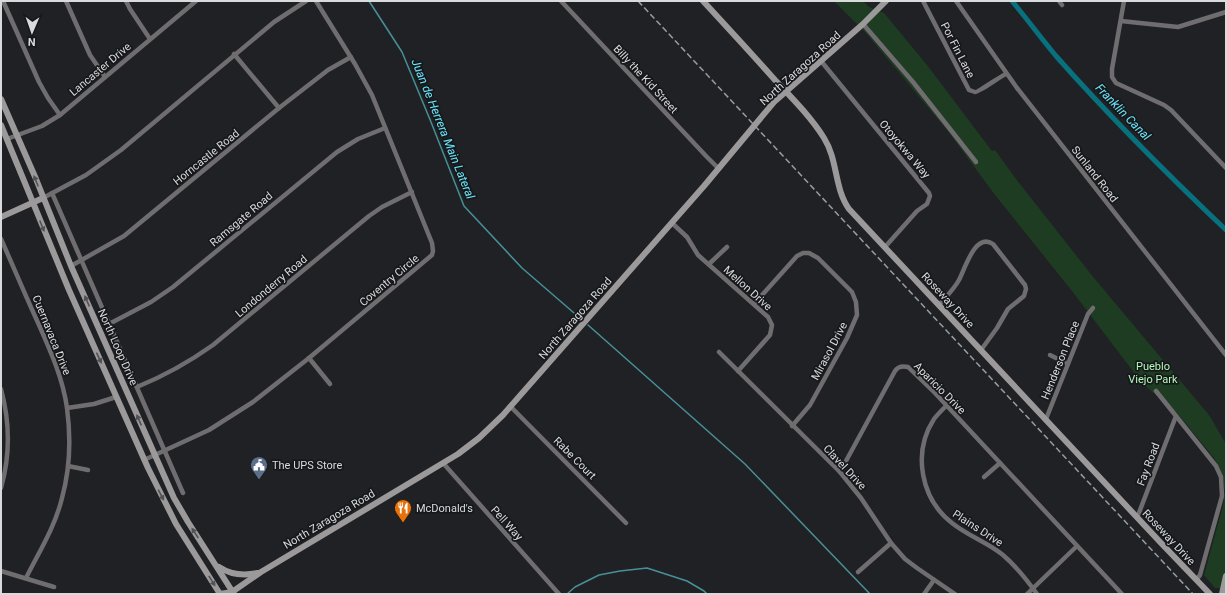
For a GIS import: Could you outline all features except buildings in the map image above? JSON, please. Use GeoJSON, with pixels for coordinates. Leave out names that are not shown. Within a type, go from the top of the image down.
{"type":"FeatureCollection","features":[{"type":"Feature","properties":{"kind":"main road","name":"Roseway Drive"},"geometry":{"type":"LineString","coordinates":[[703,1],[786,91],[826,140],[833,159],[838,187],[846,205],[1137,518],[1210,594]]}},
{"type":"Feature","properties":{"kind":"main road","name":"North Zaragoza Road"},"geometry":{"type":"LineString","coordinates":[[220,594],[232,593],[261,572],[467,448],[492,427],[672,223],[774,102],[863,24],[886,1]]}},
{"type":"Feature","properties":{"kind":"main road","name":"North Loop Drive"},"geometry":{"type":"LineString","coordinates":[[1,99],[18,136],[71,266],[174,498],[232,593]]}},
{"type":"Feature","properties":{"kind":"main road","name":"North Loop Drive"},"geometry":{"type":"LineString","coordinates":[[1,125],[69,290],[144,460],[176,524],[220,594]]}},
{"type":"Feature","properties":{"kind":"main road"},"geometry":{"type":"LineString","coordinates":[[1,217],[43,198]]}},
{"type":"Feature","properties":{"kind":"main road"},"geometry":{"type":"LineString","coordinates":[[216,565],[225,572],[234,574],[256,574],[261,572]]}},
{"type":"Feature","properties":{"kind":"main road"},"geometry":{"type":"LineString","coordinates":[[1222,594],[1226,576]]}},
{"type":"Feature","properties":{"kind":"street"},"geometry":{"type":"LineString","coordinates":[[3,1],[39,82],[60,115]]}},
{"type":"Feature","properties":{"kind":"street"},"geometry":{"type":"LineString","coordinates":[[66,1],[90,55],[105,77]]}},
{"type":"Feature","properties":{"kind":"street"},"geometry":{"type":"LineString","coordinates":[[126,1],[150,39]]}},
{"type":"Feature","properties":{"kind":"street","name":"Lancaster Drive"},"geometry":{"type":"LineString","coordinates":[[7,139],[42,126],[60,115],[196,1]]}},
{"type":"Feature","properties":{"kind":"street"},"geometry":{"type":"LineString","coordinates":[[43,198],[97,168],[274,22],[306,1]]}},
{"type":"Feature","properties":{"kind":"street","name":"Coventry Circle"},"geometry":{"type":"LineString","coordinates":[[144,460],[209,430],[244,409],[309,358],[432,255],[432,243],[365,81],[316,1]]}},
{"type":"Feature","properties":{"kind":"street","name":"Billy the Kid Street"},"geometry":{"type":"LineString","coordinates":[[561,1],[718,168]]}},
{"type":"Feature","properties":{"kind":"street","name":"Por Fin Lane"},"geometry":{"type":"LineString","coordinates":[[923,1],[969,90],[979,92],[998,77],[1006,74]]}},
{"type":"Feature","properties":{"kind":"street","name":"Sunland Road"},"geometry":{"type":"LineString","coordinates":[[956,1],[1006,74],[1226,355]]}},
{"type":"Feature","properties":{"kind":"street"},"geometry":{"type":"LineString","coordinates":[[1059,1],[1062,5]]}},
{"type":"Feature","properties":{"kind":"street"},"geometry":{"type":"LineString","coordinates":[[1124,1],[1112,69],[1112,77],[1116,82],[1167,108],[1226,168]]}},
{"type":"Feature","properties":{"kind":"street"},"geometry":{"type":"LineString","coordinates":[[1121,21],[1178,27],[1226,12]]}},
{"type":"Feature","properties":{"kind":"street"},"geometry":{"type":"LineString","coordinates":[[863,24],[913,82],[976,162]]}},
{"type":"Feature","properties":{"kind":"street"},"geometry":{"type":"LineString","coordinates":[[234,54],[279,108]]}},
{"type":"Feature","properties":{"kind":"street","name":"Horncastle Road"},"geometry":{"type":"LineString","coordinates":[[71,266],[116,241],[135,228],[279,108],[322,75],[350,57]]}},
{"type":"Feature","properties":{"kind":"street","name":"Otoyokwa Way"},"geometry":{"type":"LineString","coordinates":[[821,61],[929,193],[930,196],[927,204],[917,211],[885,247]]}},
{"type":"Feature","properties":{"kind":"street","name":"Ramsgate Road"},"geometry":{"type":"LineString","coordinates":[[108,324],[174,287],[337,152],[358,139],[385,128]]}},
{"type":"Feature","properties":{"kind":"street","name":"Londonderry Road"},"geometry":{"type":"LineString","coordinates":[[137,387],[192,360],[213,345],[369,216],[382,207],[412,192]]}},
{"type":"Feature","properties":{"kind":"street"},"geometry":{"type":"LineString","coordinates":[[52,193],[183,493]]}},
{"type":"Feature","properties":{"kind":"street","name":"Mellon Drive"},"geometry":{"type":"LineString","coordinates":[[672,223],[684,234],[698,255],[768,317],[772,325],[772,329],[768,337],[738,371]]}},
{"type":"Feature","properties":{"kind":"street","name":"Cuernavaca Drive"},"geometry":{"type":"LineString","coordinates":[[1,239],[53,358],[62,384],[67,408],[69,440],[68,466],[62,499],[47,540],[26,578]]}},
{"type":"Feature","properties":{"kind":"street"},"geometry":{"type":"LineString","coordinates":[[939,305],[954,287],[966,263],[979,244],[986,241],[993,244],[1025,285],[1026,291],[1024,296],[1008,309],[997,328],[981,350]]}},
{"type":"Feature","properties":{"kind":"street"},"geometry":{"type":"LineString","coordinates":[[709,264],[727,247]]}},
{"type":"Feature","properties":{"kind":"street","name":"Mirasol Drive"},"geometry":{"type":"LineString","coordinates":[[754,304],[797,256],[803,253],[809,253],[818,258],[852,292],[856,302],[857,317],[847,338],[810,405],[792,426]]}},
{"type":"Feature","properties":{"kind":"street","name":"Henderson Place"},"geometry":{"type":"LineString","coordinates":[[1046,419],[1088,314],[1093,308]]}},
{"type":"Feature","properties":{"kind":"street","name":"Clavel Drive"},"geometry":{"type":"LineString","coordinates":[[719,352],[840,472],[861,498],[891,544],[905,559],[955,594]]}},
{"type":"Feature","properties":{"kind":"street"},"geometry":{"type":"LineString","coordinates":[[1050,355],[1068,364]]}},
{"type":"Feature","properties":{"kind":"street"},"geometry":{"type":"LineString","coordinates":[[309,358],[330,384]]}},
{"type":"Feature","properties":{"kind":"street","name":"Aparicio Drive"},"geometry":{"type":"LineString","coordinates":[[840,472],[897,368],[906,366],[911,369],[1122,594]]}},
{"type":"Feature","properties":{"kind":"street"},"geometry":{"type":"LineString","coordinates":[[1,390],[5,409],[8,438],[5,470],[1,488]]}},
{"type":"Feature","properties":{"kind":"street"},"geometry":{"type":"LineString","coordinates":[[1156,391],[1216,466],[1221,477],[1221,502],[1200,575],[1196,580]]}},
{"type":"Feature","properties":{"kind":"street"},"geometry":{"type":"LineString","coordinates":[[67,408],[94,404],[116,397]]}},
{"type":"Feature","properties":{"kind":"street","name":"Rabe Court"},"geometry":{"type":"LineString","coordinates":[[510,406],[626,523]]}},
{"type":"Feature","properties":{"kind":"street","name":"Plains Drive"},"geometry":{"type":"LineString","coordinates":[[946,406],[934,419],[927,433],[923,447],[921,469],[928,494],[943,515],[957,527],[982,541],[1004,556],[1020,571],[1037,594]]}},
{"type":"Feature","properties":{"kind":"street","name":"Fay Road"},"geometry":{"type":"LineString","coordinates":[[1137,518],[1176,416]]}},
{"type":"Feature","properties":{"kind":"street","name":"Pell Way"},"geometry":{"type":"LineString","coordinates":[[442,463],[559,594]]}},
{"type":"Feature","properties":{"kind":"street"},"geometry":{"type":"LineString","coordinates":[[984,477],[1000,463]]}},
{"type":"Feature","properties":{"kind":"street"},"geometry":{"type":"LineString","coordinates":[[68,466],[88,470]]}},
{"type":"Feature","properties":{"kind":"street"},"geometry":{"type":"LineString","coordinates":[[858,572],[891,544]]}},
{"type":"Feature","properties":{"kind":"street"},"geometry":{"type":"LineString","coordinates":[[1027,594],[1077,546]]}},
{"type":"Feature","properties":{"kind":"street"},"geometry":{"type":"LineString","coordinates":[[1,571],[54,586]]}},
{"type":"Feature","properties":{"kind":"street"},"geometry":{"type":"LineString","coordinates":[[924,594],[934,580]]}},
{"type":"Feature","properties":{"kind":"green space","name":"Pueblo Viejo Park"},"geometry":{"type":"Polygon","coordinates":[[[834,1],[863,1],[869,7],[884,13],[927,65],[992,151],[995,150],[1094,278],[1209,415],[1226,444],[1226,594],[1223,594],[1219,588],[1215,588],[1204,575],[1225,494],[1223,477],[1214,458],[1178,414],[1142,383],[1072,291],[995,195],[947,130],[866,33],[834,1]]]}},
{"type":"Feature","properties":{"kind":"waterway","name":"Juan de Herrera Main Lateral"},"geometry":{"type":"LineString","coordinates":[[369,1],[402,52],[464,206],[522,268],[581,319]]}},
{"type":"Feature","properties":{"kind":"waterway","name":"Franklin Canal"},"geometry":{"type":"LineString","coordinates":[[1012,1],[1056,56],[1097,101],[1226,230]]}},
{"type":"Feature","properties":{"kind":"waterway"},"geometry":{"type":"LineString","coordinates":[[588,325],[745,464],[870,594]]}},
{"type":"Feature","properties":{"kind":"waterway"},"geometry":{"type":"LineString","coordinates":[[567,594],[575,587],[599,575],[647,568],[687,581],[707,594]]}},
{"type":"Feature","properties":{"kind":"railway"},"geometry":{"type":"LineString","coordinates":[[638,1],[1193,594]]}},
{"type":"Feature","properties":{"kind":"place","name":"The UPS Store"},"geometry":{"type":"Point","coordinates":[259,480]}},
{"type":"Feature","properties":{"kind":"place","name":"McDonald's"},"geometry":{"type":"Point","coordinates":[403,523]}}]}
